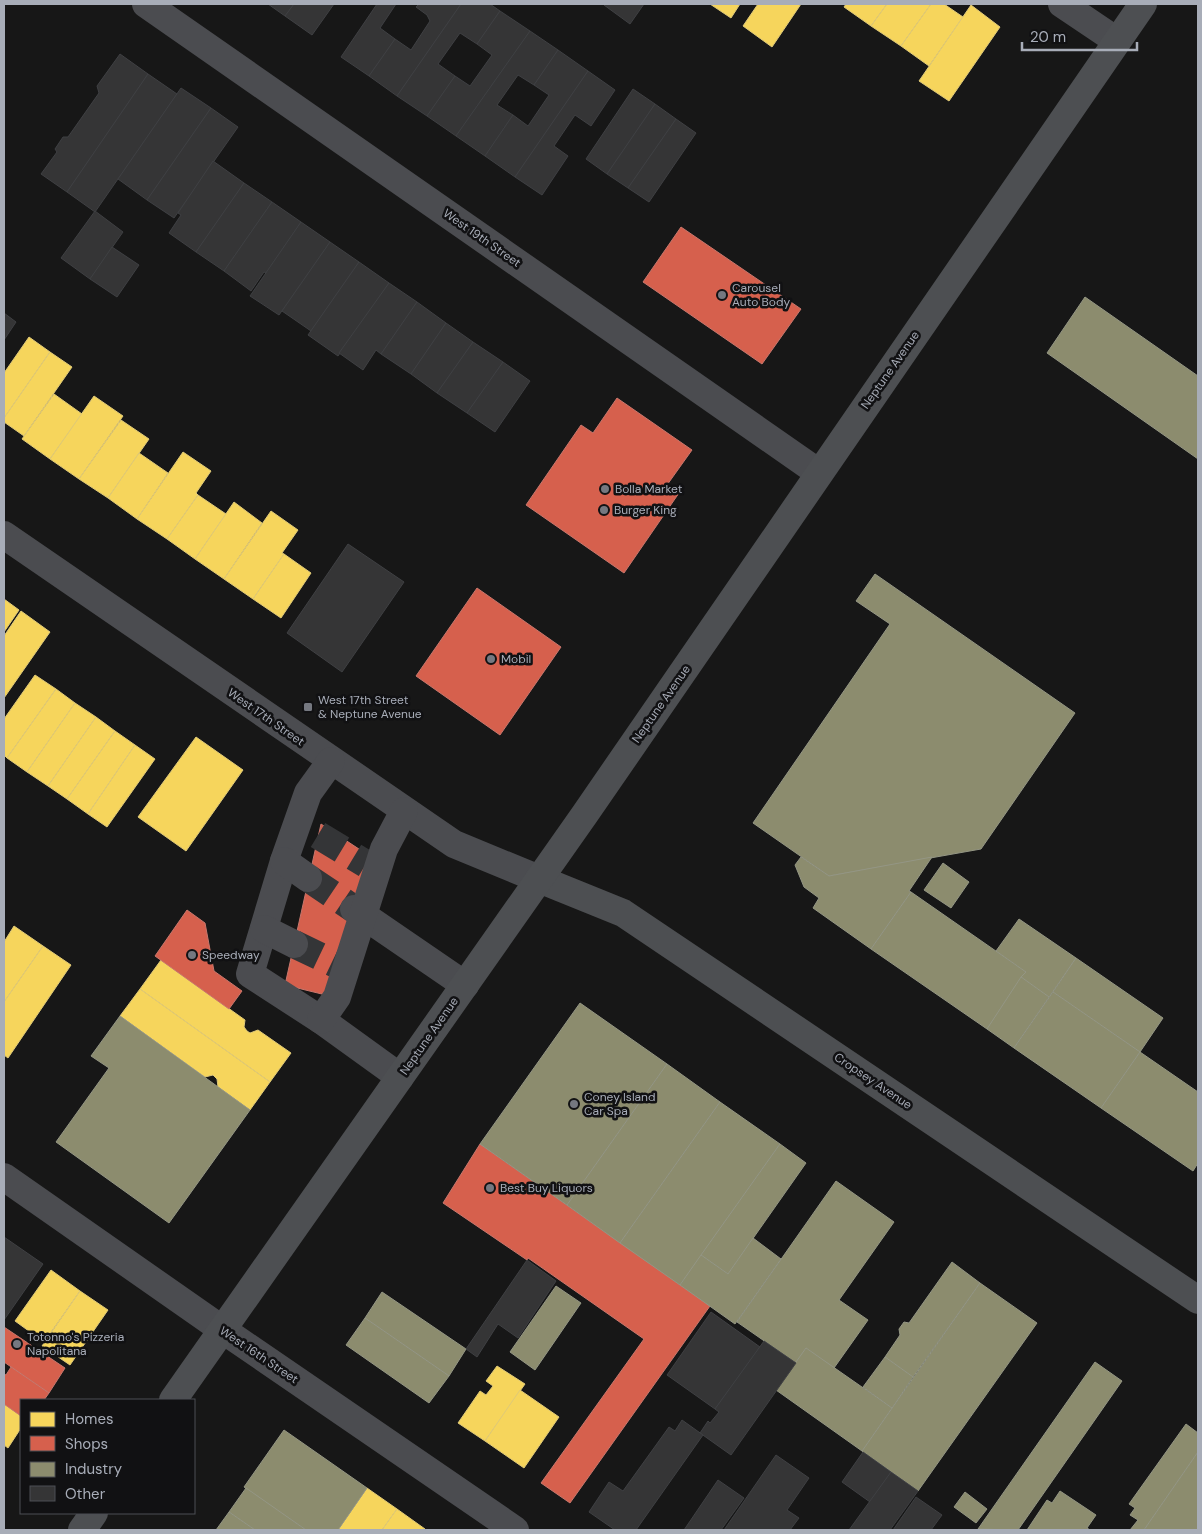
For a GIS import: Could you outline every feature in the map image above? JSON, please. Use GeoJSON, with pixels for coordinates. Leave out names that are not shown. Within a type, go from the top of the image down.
{"type":"FeatureCollection","features":[{"type":"Feature","properties":{"kind":"main road","name":"Neptune Avenue"},"geometry":{"type":"LineString","coordinates":[[174,1399],[540,879],[1143,4]]}},
{"type":"Feature","properties":{"kind":"main road","name":"Cropsey Avenue"},"geometry":{"type":"LineString","coordinates":[[540,879],[623,913],[1198,1300]]}},
{"type":"Feature","properties":{"kind":"main road"},"geometry":{"type":"LineString","coordinates":[[82,1530],[93,1514]]}},
{"type":"Feature","properties":{"kind":"street","name":"West 19th Street"},"geometry":{"type":"LineString","coordinates":[[146,4],[819,473]]}},
{"type":"Feature","properties":{"kind":"street"},"geometry":{"type":"LineString","coordinates":[[1062,4],[1116,41]]}},
{"type":"Feature","properties":{"kind":"street","name":"West 17th Street"},"geometry":{"type":"LineString","coordinates":[[4,535],[454,844],[540,879]]}},
{"type":"Feature","properties":{"kind":"street"},"geometry":{"type":"LineString","coordinates":[[331,761],[308,793],[308,828],[284,861],[250,974],[321,1020],[400,1077]]}},
{"type":"Feature","properties":{"kind":"street"},"geometry":{"type":"LineString","coordinates":[[321,1020],[337,998],[342,966],[372,867],[404,811]]}},
{"type":"Feature","properties":{"kind":"street"},"geometry":{"type":"LineString","coordinates":[[284,861],[308,878]]}},
{"type":"Feature","properties":{"kind":"street"},"geometry":{"type":"LineString","coordinates":[[359,912],[465,985]]}},
{"type":"Feature","properties":{"kind":"street"},"geometry":{"type":"LineString","coordinates":[[264,929],[294,944]]}},
{"type":"Feature","properties":{"kind":"street","name":"West 16th Street"},"geometry":{"type":"LineString","coordinates":[[4,1177],[515,1530]]}},
{"type":"Feature","properties":{"kind":"building: Homes"},"geometry":{"type":"Polygon","coordinates":[[[710,4],[740,4],[731,18],[710,4]]]}},
{"type":"Feature","properties":{"kind":"building: Homes"},"geometry":{"type":"Polygon","coordinates":[[[758,4],[801,4],[772,47],[743,26],[758,4]]]}},
{"type":"Feature","properties":{"kind":"building: Homes"},"geometry":{"type":"Polygon","coordinates":[[[846,4],[887,4],[871,26],[844,7],[846,4]]]}},
{"type":"Feature","properties":{"kind":"building: Homes"},"geometry":{"type":"Polygon","coordinates":[[[887,4],[931,4],[901,46],[871,26],[887,4]]]}},
{"type":"Feature","properties":{"kind":"building: Homes"},"geometry":{"type":"Polygon","coordinates":[[[931,4],[944,4],[963,17],[929,66],[901,46],[931,4]]]}},
{"type":"Feature","properties":{"kind":"building: Homes"},"geometry":{"type":"Polygon","coordinates":[[[971,5],[1000,27],[949,101],[919,81],[971,5]]]}},
{"type":"Feature","properties":{"kind":"building: Homes"},"geometry":{"type":"Polygon","coordinates":[[[29,337],[50,352],[4,418],[4,373],[29,337]]]}},
{"type":"Feature","properties":{"kind":"building: Homes"},"geometry":{"type":"Polygon","coordinates":[[[50,352],[72,367],[24,436],[4,422],[4,418],[50,352]]]}},
{"type":"Feature","properties":{"kind":"building: Homes"},"geometry":{"type":"Polygon","coordinates":[[[54,394],[82,414],[50,459],[22,439],[54,394]]]}},
{"type":"Feature","properties":{"kind":"building: Homes"},"geometry":{"type":"Polygon","coordinates":[[[94,396],[123,416],[79,479],[50,459],[94,396]]]}},
{"type":"Feature","properties":{"kind":"building: Homes"},"geometry":{"type":"Polygon","coordinates":[[[121,420],[149,439],[108,498],[79,479],[121,420]]]}},
{"type":"Feature","properties":{"kind":"building: Homes"},"geometry":{"type":"Polygon","coordinates":[[[183,452],[211,471],[196,493],[198,495],[167,539],[137,519],[183,452]]]}},
{"type":"Feature","properties":{"kind":"building: Homes"},"geometry":{"type":"Polygon","coordinates":[[[139,453],[168,473],[137,519],[108,498],[139,453]]]}},
{"type":"Feature","properties":{"kind":"building: Homes"},"geometry":{"type":"Polygon","coordinates":[[[198,495],[226,514],[195,559],[167,539],[198,495]]]}},
{"type":"Feature","properties":{"kind":"building: Homes"},"geometry":{"type":"Polygon","coordinates":[[[234,502],[262,523],[224,579],[195,559],[234,502]]]}},
{"type":"Feature","properties":{"kind":"building: Homes"},"geometry":{"type":"Polygon","coordinates":[[[271,511],[298,530],[253,599],[224,579],[271,511]]]}},
{"type":"Feature","properties":{"kind":"building: Homes"},"geometry":{"type":"Polygon","coordinates":[[[284,554],[311,573],[281,618],[253,599],[284,554]]]}},
{"type":"Feature","properties":{"kind":"building: Homes"},"geometry":{"type":"Polygon","coordinates":[[[4,599],[19,610],[4,632],[4,599]]]}},
{"type":"Feature","properties":{"kind":"building: Homes"},"geometry":{"type":"Polygon","coordinates":[[[21,611],[50,632],[4,698],[4,636],[21,611]]]}},
{"type":"Feature","properties":{"kind":"building: Homes"},"geometry":{"type":"Polygon","coordinates":[[[35,675],[56,689],[7,758],[4,755],[4,719],[35,675]]]}},
{"type":"Feature","properties":{"kind":"building: Homes"},"geometry":{"type":"Polygon","coordinates":[[[56,689],[75,703],[27,772],[7,758],[56,689]]]}},
{"type":"Feature","properties":{"kind":"building: Homes"},"geometry":{"type":"Polygon","coordinates":[[[75,703],[96,717],[48,786],[27,772],[75,703]]]}},
{"type":"Feature","properties":{"kind":"building: Homes"},"geometry":{"type":"Polygon","coordinates":[[[96,717],[115,731],[67,799],[48,786],[96,717]]]}},
{"type":"Feature","properties":{"kind":"building: Homes"},"geometry":{"type":"Polygon","coordinates":[[[115,731],[135,745],[88,814],[67,799],[115,731]]]}},
{"type":"Feature","properties":{"kind":"building: Homes"},"geometry":{"type":"Polygon","coordinates":[[[196,737],[243,770],[186,851],[138,817],[196,737]]]}},
{"type":"Feature","properties":{"kind":"building: Homes"},"geometry":{"type":"Polygon","coordinates":[[[135,745],[155,759],[107,827],[88,814],[135,745]]]}},
{"type":"Feature","properties":{"kind":"building: Homes"},"geometry":{"type":"Polygon","coordinates":[[[14,926],[43,946],[4,1002],[4,942],[14,926]]]}},
{"type":"Feature","properties":{"kind":"building: Homes"},"geometry":{"type":"Polygon","coordinates":[[[43,946],[71,965],[8,1058],[4,1055],[4,1002],[43,946]]]}},
{"type":"Feature","properties":{"kind":"building: Homes"},"geometry":{"type":"Polygon","coordinates":[[[161,960],[245,1020],[244,1027],[247,1031],[250,1033],[258,1030],[291,1053],[270,1082],[140,989],[161,960]]]}},
{"type":"Feature","properties":{"kind":"building: Homes"},"geometry":{"type":"Polygon","coordinates":[[[140,989],[270,1082],[250,1110],[218,1087],[217,1079],[213,1075],[205,1077],[120,1016],[140,989]]]}},
{"type":"Feature","properties":{"kind":"building: Homes"},"geometry":{"type":"Polygon","coordinates":[[[51,1270],[80,1291],[44,1342],[15,1321],[51,1270]]]}},
{"type":"Feature","properties":{"kind":"building: Homes"},"geometry":{"type":"Polygon","coordinates":[[[80,1291],[108,1310],[70,1365],[42,1346],[80,1291]]]}},
{"type":"Feature","properties":{"kind":"building: Homes"},"geometry":{"type":"Polygon","coordinates":[[[497,1366],[525,1384],[485,1441],[458,1423],[480,1391],[486,1395],[493,1386],[486,1381],[497,1366]]]}},
{"type":"Feature","properties":{"kind":"building: Homes"},"geometry":{"type":"Polygon","coordinates":[[[520,1390],[559,1417],[524,1468],[485,1441],[520,1390]]]}},
{"type":"Feature","properties":{"kind":"building: Homes"},"geometry":{"type":"Polygon","coordinates":[[[4,1404],[20,1415],[20,1430],[8,1448],[4,1445],[4,1404]]]}},
{"type":"Feature","properties":{"kind":"building: Homes"},"geometry":{"type":"Polygon","coordinates":[[[367,1488],[397,1509],[382,1530],[338,1530],[367,1488]]]}},
{"type":"Feature","properties":{"kind":"building: Homes"},"geometry":{"type":"Polygon","coordinates":[[[397,1509],[425,1529],[382,1530],[397,1509]]]}},
{"type":"Feature","properties":{"kind":"building: Shops","name":"Carousel Auto Body"},"geometry":{"type":"Polygon","coordinates":[[[681,227],[801,309],[762,364],[643,282],[681,227]]]}},
{"type":"Feature","properties":{"kind":"building: Shops","name":"Bolla Market"},"geometry":{"type":"Polygon","coordinates":[[[617,398],[692,450],[667,485],[679,493],[624,573],[526,505],[581,425],[593,433],[617,398]]]}},
{"type":"Feature","properties":{"kind":"building: Shops"},"geometry":{"type":"Polygon","coordinates":[[[477,588],[561,647],[500,735],[416,676],[477,588]]]}},
{"type":"Feature","properties":{"kind":"building: Shops"},"geometry":{"type":"Polygon","coordinates":[[[321,824],[368,855],[330,996],[285,985],[321,824]]]}},
{"type":"Feature","properties":{"kind":"building: Shops"},"geometry":{"type":"Polygon","coordinates":[[[187,910],[205,923],[214,971],[242,991],[229,1009],[155,956],[187,910]]]}},
{"type":"Feature","properties":{"kind":"building: Shops"},"geometry":{"type":"Polygon","coordinates":[[[480,1144],[710,1306],[570,1503],[541,1483],[644,1339],[528,1258],[527,1260],[443,1203],[480,1144]]]}},
{"type":"Feature","properties":{"kind":"building: Shops","name":"Totonno's Pizzeria Napolitana"},"geometry":{"type":"Polygon","coordinates":[[[4,1327],[65,1368],[49,1393],[4,1362],[4,1327]]]}},
{"type":"Feature","properties":{"kind":"building: Shops"},"geometry":{"type":"Polygon","coordinates":[[[11,1367],[49,1393],[45,1399],[20,1399],[20,1415],[4,1404],[4,1374],[6,1375],[11,1367]]]}},
{"type":"Feature","properties":{"kind":"building: Industry"},"geometry":{"type":"Polygon","coordinates":[[[1085,297],[1198,376],[1198,459],[1047,353],[1085,297]]]}},
{"type":"Feature","properties":{"kind":"building: Industry"},"geometry":{"type":"Polygon","coordinates":[[[875,574],[1075,713],[981,849],[829,876],[753,823],[890,624],[856,601],[875,574]]]}},
{"type":"Feature","properties":{"kind":"building: Industry"},"geometry":{"type":"Polygon","coordinates":[[[801,857],[829,876],[932,857],[909,891],[911,892],[871,949],[813,908],[819,898],[804,887],[795,865],[801,857]]]}},
{"type":"Feature","properties":{"kind":"building: Industry"},"geometry":{"type":"Polygon","coordinates":[[[943,863],[969,882],[951,908],[924,890],[943,863]]]}},
{"type":"Feature","properties":{"kind":"building: Industry"},"geometry":{"type":"Polygon","coordinates":[[[911,892],[1026,972],[987,1029],[871,949],[911,892]]]}},
{"type":"Feature","properties":{"kind":"building: Industry"},"geometry":{"type":"Polygon","coordinates":[[[1019,919],[1076,958],[1049,997],[1021,977],[1026,972],[996,951],[1019,919]]]}},
{"type":"Feature","properties":{"kind":"building: Industry"},"geometry":{"type":"Polygon","coordinates":[[[1076,958],[1163,1018],[1140,1052],[1053,992],[1076,958]]]}},
{"type":"Feature","properties":{"kind":"building: Industry"},"geometry":{"type":"Polygon","coordinates":[[[1021,977],[1049,997],[1014,1048],[987,1029],[1021,977]]]}},
{"type":"Feature","properties":{"kind":"building: Industry"},"geometry":{"type":"Polygon","coordinates":[[[1053,992],[1140,1052],[1101,1108],[1014,1048],[1053,992]]]}},
{"type":"Feature","properties":{"kind":"building: Industry","name":"Coney Island Car Spa"},"geometry":{"type":"Polygon","coordinates":[[[580,1003],[667,1064],[567,1205],[480,1144],[580,1003]]]}},
{"type":"Feature","properties":{"kind":"building: Industry"},"geometry":{"type":"Polygon","coordinates":[[[120,1016],[250,1110],[169,1223],[56,1142],[109,1068],[91,1056],[120,1016]]]}},
{"type":"Feature","properties":{"kind":"building: Industry"},"geometry":{"type":"Polygon","coordinates":[[[1140,1052],[1198,1092],[1198,1163],[1193,1171],[1101,1108],[1140,1052]]]}},
{"type":"Feature","properties":{"kind":"building: Industry"},"geometry":{"type":"Polygon","coordinates":[[[667,1064],[720,1102],[620,1243],[567,1205],[667,1064]]]}},
{"type":"Feature","properties":{"kind":"building: Industry"},"geometry":{"type":"Polygon","coordinates":[[[720,1102],[780,1144],[680,1285],[620,1243],[720,1102]]]}},
{"type":"Feature","properties":{"kind":"building: Industry"},"geometry":{"type":"Polygon","coordinates":[[[780,1144],[806,1163],[728,1274],[701,1255],[780,1144]]]}},
{"type":"Feature","properties":{"kind":"building: Industry"},"geometry":{"type":"Polygon","coordinates":[[[836,1181],[894,1222],[839,1300],[868,1320],[834,1368],[806,1348],[796,1363],[737,1322],[836,1181]]]}},
{"type":"Feature","properties":{"kind":"building: Industry"},"geometry":{"type":"Polygon","coordinates":[[[753,1238],[781,1259],[735,1324],[680,1285],[701,1255],[728,1274],[753,1238]]]}},
{"type":"Feature","properties":{"kind":"building: Industry"},"geometry":{"type":"Polygon","coordinates":[[[952,1262],[980,1283],[913,1377],[885,1357],[900,1335],[899,1329],[904,1322],[909,1323],[952,1262]]]}},
{"type":"Feature","properties":{"kind":"building: Industry"},"geometry":{"type":"Polygon","coordinates":[[[980,1283],[1037,1323],[918,1491],[862,1451],[980,1283]]]}},
{"type":"Feature","properties":{"kind":"building: Industry"},"geometry":{"type":"Polygon","coordinates":[[[556,1286],[581,1303],[535,1370],[510,1352],[556,1286]]]}},
{"type":"Feature","properties":{"kind":"building: Industry"},"geometry":{"type":"Polygon","coordinates":[[[382,1292],[466,1349],[449,1376],[365,1318],[382,1292]]]}},
{"type":"Feature","properties":{"kind":"building: Industry"},"geometry":{"type":"Polygon","coordinates":[[[365,1318],[449,1376],[429,1403],[346,1345],[365,1318]]]}},
{"type":"Feature","properties":{"kind":"building: Industry"},"geometry":{"type":"Polygon","coordinates":[[[806,1348],[892,1408],[862,1451],[776,1390],[806,1348]]]}},
{"type":"Feature","properties":{"kind":"building: Industry"},"geometry":{"type":"Polygon","coordinates":[[[885,1357],[913,1377],[892,1408],[863,1387],[885,1357]]]}},
{"type":"Feature","properties":{"kind":"building: Industry"},"geometry":{"type":"Polygon","coordinates":[[[1095,1362],[1122,1381],[1018,1530],[978,1529],[1095,1362]]]}},
{"type":"Feature","properties":{"kind":"building: Industry"},"geometry":{"type":"Polygon","coordinates":[[[1186,1424],[1198,1433],[1198,1452],[1144,1530],[1130,1530],[1138,1520],[1130,1515],[1135,1508],[1129,1504],[1186,1424]]]}},
{"type":"Feature","properties":{"kind":"building: Industry"},"geometry":{"type":"Polygon","coordinates":[[[284,1430],[367,1488],[338,1530],[306,1530],[244,1487],[284,1430]]]}},
{"type":"Feature","properties":{"kind":"building: Industry"},"geometry":{"type":"Polygon","coordinates":[[[1198,1452],[1198,1530],[1144,1530],[1198,1452]]]}},
{"type":"Feature","properties":{"kind":"building: Industry"},"geometry":{"type":"Polygon","coordinates":[[[246,1488],[306,1530],[255,1530],[229,1512],[246,1488]]]}},
{"type":"Feature","properties":{"kind":"building: Industry"},"geometry":{"type":"Polygon","coordinates":[[[1060,1491],[1096,1515],[1087,1528],[1090,1530],[1027,1530],[1047,1500],[1052,1503],[1060,1491]]]}},
{"type":"Feature","properties":{"kind":"building: Industry"},"geometry":{"type":"Polygon","coordinates":[[[965,1492],[987,1509],[976,1523],[954,1507],[965,1492]]]}},
{"type":"Feature","properties":{"kind":"building: Industry"},"geometry":{"type":"Polygon","coordinates":[[[229,1512],[255,1530],[216,1530],[229,1512]]]}},
{"type":"Feature","properties":{"kind":"building: Other"},"geometry":{"type":"Polygon","coordinates":[[[268,4],[294,4],[285,16],[268,4]]]}},
{"type":"Feature","properties":{"kind":"building: Other"},"geometry":{"type":"Polygon","coordinates":[[[294,4],[334,4],[312,35],[285,16],[294,4]]]}},
{"type":"Feature","properties":{"kind":"building: Other"},"geometry":{"type":"Polygon","coordinates":[[[377,4],[396,4],[380,28],[395,39],[369,76],[341,57],[377,4]]]}},
{"type":"Feature","properties":{"kind":"building: Other"},"geometry":{"type":"Polygon","coordinates":[[[419,4],[461,4],[397,96],[369,76],[395,39],[411,50],[430,21],[427,15],[416,7],[419,4]]]}},
{"type":"Feature","properties":{"kind":"building: Other"},"geometry":{"type":"Polygon","coordinates":[[[461,4],[490,4],[500,11],[477,44],[460,33],[438,64],[455,76],[427,116],[397,96],[461,4]]]}},
{"type":"Feature","properties":{"kind":"building: Other"},"geometry":{"type":"Polygon","coordinates":[[[605,4],[644,4],[630,24],[605,4]]]}},
{"type":"Feature","properties":{"kind":"building: Other"},"geometry":{"type":"Polygon","coordinates":[[[500,11],[530,31],[456,136],[427,116],[455,76],[470,86],[492,55],[477,44],[500,11]]]}},
{"type":"Feature","properties":{"kind":"building: Other"},"geometry":{"type":"Polygon","coordinates":[[[530,31],[558,50],[534,85],[518,75],[497,105],[513,115],[485,156],[456,136],[530,31]]]}},
{"type":"Feature","properties":{"kind":"building: Other"},"geometry":{"type":"Polygon","coordinates":[[[558,50],[588,71],[515,177],[485,156],[513,115],[528,126],[549,95],[534,85],[558,50]]]}},
{"type":"Feature","properties":{"kind":"building: Other"},"geometry":{"type":"Polygon","coordinates":[[[120,54],[148,74],[67,192],[41,174],[57,152],[55,149],[63,137],[68,137],[99,93],[97,86],[120,54]]]}},
{"type":"Feature","properties":{"kind":"building: Other"},"geometry":{"type":"Polygon","coordinates":[[[588,71],[615,90],[591,126],[575,115],[554,146],[568,156],[542,195],[515,177],[588,71]]]}},
{"type":"Feature","properties":{"kind":"building: Other"},"geometry":{"type":"Polygon","coordinates":[[[148,74],[177,94],[95,212],[67,192],[148,74]]]}},
{"type":"Feature","properties":{"kind":"building: Other"},"geometry":{"type":"Polygon","coordinates":[[[181,88],[211,108],[147,200],[118,179],[181,88]]]}},
{"type":"Feature","properties":{"kind":"building: Other"},"geometry":{"type":"Polygon","coordinates":[[[633,89],[655,104],[607,174],[586,159],[633,89]]]}},
{"type":"Feature","properties":{"kind":"building: Other"},"geometry":{"type":"Polygon","coordinates":[[[655,104],[676,119],[628,188],[607,174],[655,104]]]}},
{"type":"Feature","properties":{"kind":"building: Other"},"geometry":{"type":"Polygon","coordinates":[[[211,108],[238,127],[174,218],[147,200],[211,108]]]}},
{"type":"Feature","properties":{"kind":"building: Other"},"geometry":{"type":"Polygon","coordinates":[[[676,119],[696,133],[649,202],[628,188],[676,119]]]}},
{"type":"Feature","properties":{"kind":"building: Other"},"geometry":{"type":"Polygon","coordinates":[[[213,161],[244,183],[196,252],[169,233],[181,215],[178,213],[213,161]]]}},
{"type":"Feature","properties":{"kind":"building: Other"},"geometry":{"type":"Polygon","coordinates":[[[244,183],[272,202],[224,271],[196,252],[244,183]]]}},
{"type":"Feature","properties":{"kind":"building: Other"},"geometry":{"type":"Polygon","coordinates":[[[272,202],[301,222],[266,273],[264,272],[251,291],[224,271],[272,202]]]}},
{"type":"Feature","properties":{"kind":"building: Other"},"geometry":{"type":"Polygon","coordinates":[[[95,211],[123,232],[90,279],[61,258],[95,211]]]}},
{"type":"Feature","properties":{"kind":"building: Other"},"geometry":{"type":"Polygon","coordinates":[[[301,222],[330,242],[279,315],[250,296],[301,222]]]}},
{"type":"Feature","properties":{"kind":"building: Other"},"geometry":{"type":"Polygon","coordinates":[[[330,242],[359,262],[311,331],[282,311],[330,242]]]}},
{"type":"Feature","properties":{"kind":"building: Other"},"geometry":{"type":"Polygon","coordinates":[[[112,247],[139,265],[117,297],[90,279],[112,247]]]}},
{"type":"Feature","properties":{"kind":"building: Other"},"geometry":{"type":"Polygon","coordinates":[[[359,262],[389,283],[338,356],[308,335],[359,262]]]}},
{"type":"Feature","properties":{"kind":"building: Other"},"geometry":{"type":"Polygon","coordinates":[[[389,283],[417,302],[381,354],[376,350],[363,370],[339,353],[389,283]]]}},
{"type":"Feature","properties":{"kind":"building: Other"},"geometry":{"type":"Polygon","coordinates":[[[417,302],[446,323],[411,374],[381,354],[417,302]]]}},
{"type":"Feature","properties":{"kind":"building: Other"},"geometry":{"type":"Polygon","coordinates":[[[4,313],[16,322],[4,340],[4,313]]]}},
{"type":"Feature","properties":{"kind":"building: Other"},"geometry":{"type":"Polygon","coordinates":[[[446,323],[473,342],[437,393],[411,374],[446,323]]]}},
{"type":"Feature","properties":{"kind":"building: Other"},"geometry":{"type":"Polygon","coordinates":[[[473,342],[503,362],[467,413],[437,393],[473,342]]]}},
{"type":"Feature","properties":{"kind":"building: Other"},"geometry":{"type":"Polygon","coordinates":[[[503,362],[530,381],[495,432],[467,413],[503,362]]]}},
{"type":"Feature","properties":{"kind":"building: Other"},"geometry":{"type":"Polygon","coordinates":[[[348,544],[404,582],[342,672],[287,633],[348,544]]]}},
{"type":"Feature","properties":{"kind":"building: Other"},"geometry":{"type":"Polygon","coordinates":[[[4,1237],[43,1264],[4,1320],[4,1237]]]}},
{"type":"Feature","properties":{"kind":"building: Other"},"geometry":{"type":"Polygon","coordinates":[[[527,1260],[556,1281],[518,1338],[498,1324],[477,1357],[466,1349],[527,1260]]]}},
{"type":"Feature","properties":{"kind":"building: Other"},"geometry":{"type":"Polygon","coordinates":[[[711,1312],[760,1347],[715,1409],[667,1375],[711,1312]]]}},
{"type":"Feature","properties":{"kind":"building: Other"},"geometry":{"type":"Polygon","coordinates":[[[764,1341],[796,1363],[731,1455],[700,1433],[708,1421],[710,1423],[719,1412],[715,1409],[764,1341]]]}},
{"type":"Feature","properties":{"kind":"building: Other"},"geometry":{"type":"Polygon","coordinates":[[[682,1420],[703,1435],[636,1530],[615,1530],[589,1512],[609,1482],[623,1491],[669,1427],[675,1431],[682,1420]]]}},
{"type":"Feature","properties":{"kind":"building: Other"},"geometry":{"type":"Polygon","coordinates":[[[863,1452],[891,1472],[870,1502],[842,1482],[863,1452]]]}},
{"type":"Feature","properties":{"kind":"building: Other"},"geometry":{"type":"Polygon","coordinates":[[[776,1455],[809,1478],[787,1510],[799,1518],[790,1530],[724,1530],[776,1455]]]}},
{"type":"Feature","properties":{"kind":"building: Other"},"geometry":{"type":"Polygon","coordinates":[[[891,1472],[918,1491],[890,1530],[849,1530],[891,1472]]]}},
{"type":"Feature","properties":{"kind":"building: Other"},"geometry":{"type":"Polygon","coordinates":[[[718,1480],[744,1498],[721,1530],[684,1530],[718,1480]]]}},
{"type":"Feature","properties":{"kind":"building: Other"},"geometry":{"type":"Polygon","coordinates":[[[916,1497],[942,1515],[931,1530],[893,1530],[916,1497]]]}},
{"type":"Feature","properties":{"kind":"tunnel"},"geometry":{"type":"LineString","coordinates":[[318,835],[366,864]]}},
{"type":"Feature","properties":{"kind":"tunnel"},"geometry":{"type":"LineString","coordinates":[[308,878],[354,909]]}},
{"type":"Feature","properties":{"kind":"tunnel"},"geometry":{"type":"LineString","coordinates":[[294,944],[338,965]]}},
{"type":"Feature","properties":{"kind":"place","name":"Carousel Auto Body"},"geometry":{"type":"Point","coordinates":[722,295]}},
{"type":"Feature","properties":{"kind":"place","name":"Bolla Market"},"geometry":{"type":"Point","coordinates":[605,489]}},
{"type":"Feature","properties":{"kind":"place","name":"Burger King"},"geometry":{"type":"Point","coordinates":[604,510]}},
{"type":"Feature","properties":{"kind":"place","name":"Mobil"},"geometry":{"type":"Point","coordinates":[491,659]}},
{"type":"Feature","properties":{"kind":"place","name":"West 17th Street & Neptune Avenue"},"geometry":{"type":"Point","coordinates":[308,707]}},
{"type":"Feature","properties":{"kind":"place","name":"Speedway"},"geometry":{"type":"Point","coordinates":[192,955]}},
{"type":"Feature","properties":{"kind":"place","name":"Coney Island Car Spa"},"geometry":{"type":"Point","coordinates":[574,1104]}},
{"type":"Feature","properties":{"kind":"place","name":"Best Buy Liquors"},"geometry":{"type":"Point","coordinates":[490,1188]}},
{"type":"Feature","properties":{"kind":"place","name":"Totonno's Pizzeria Napolitana"},"geometry":{"type":"Point","coordinates":[17,1344]}}]}
